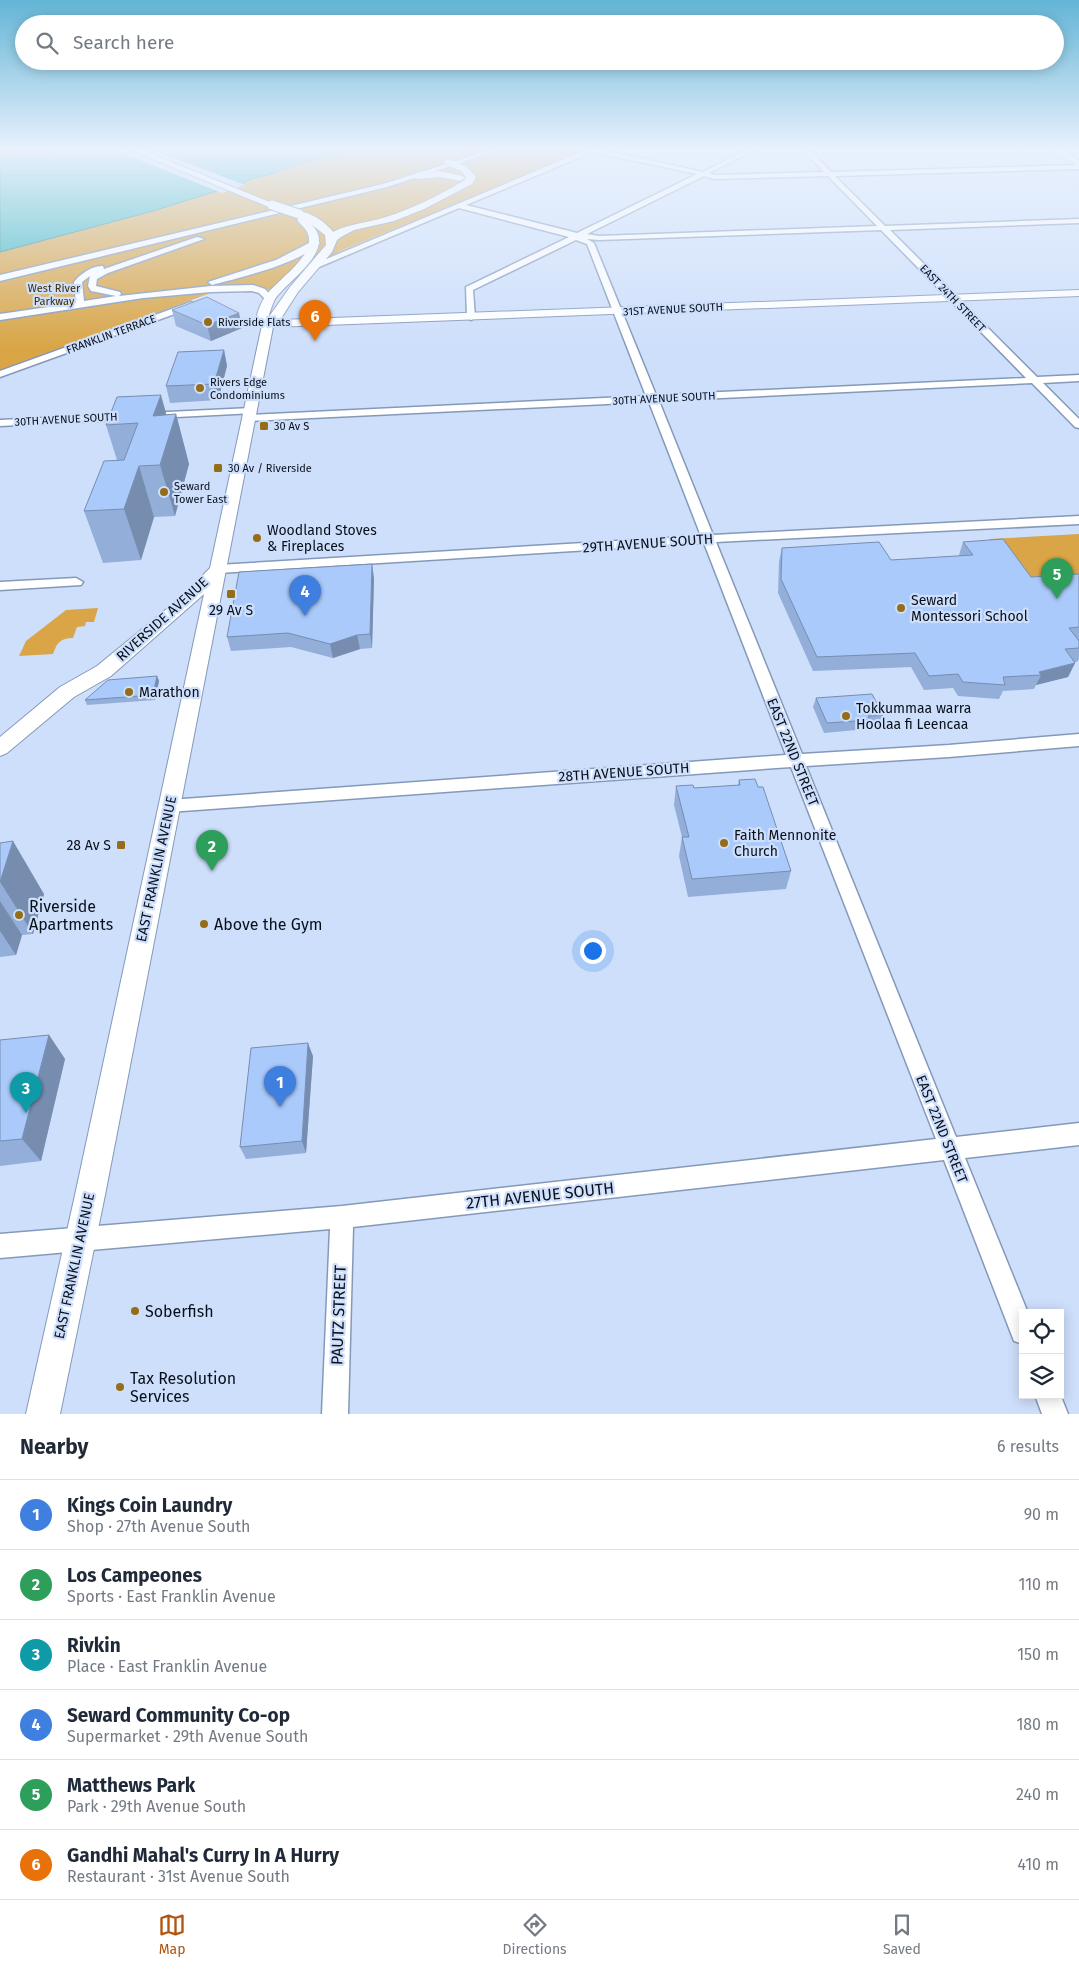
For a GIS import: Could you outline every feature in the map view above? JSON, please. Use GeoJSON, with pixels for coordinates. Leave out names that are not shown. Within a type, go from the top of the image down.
{"type":"FeatureCollection","features":[{"type":"Feature","properties":{"kind":"street"},"geometry":{"type":"LineString","coordinates":[[0,278],[219,226],[251,216]]}},
{"type":"Feature","properties":{"kind":"street"},"geometry":{"type":"LineString","coordinates":[[143,295],[112,294],[99,291],[94,289],[92,281],[93,278],[104,271],[255,221],[262,216]]}},
{"type":"Feature","properties":{"kind":"street"},"geometry":{"type":"LineString","coordinates":[[169,292],[232,277],[297,254],[316,243],[313,230],[297,216]]}},
{"type":"Feature","properties":{"kind":"street"},"geometry":{"type":"LineString","coordinates":[[299,216],[316,222],[335,223],[359,222],[388,216]]}},
{"type":"Feature","properties":{"kind":"street"},"geometry":{"type":"LineString","coordinates":[[316,222],[332,239],[343,230],[397,216]]}},
{"type":"Feature","properties":{"kind":"street"},"geometry":{"type":"LineString","coordinates":[[316,265],[433,216]]}},
{"type":"Feature","properties":{"kind":"street"},"geometry":{"type":"LineString","coordinates":[[491,216],[576,237],[599,238],[1079,221]]}},
{"type":"Feature","properties":{"kind":"street"},"geometry":{"type":"LineString","coordinates":[[471,317],[469,289],[618,216]]}},
{"type":"Feature","properties":{"kind":"street","name":"EAST 24TH STREET"},"geometry":{"type":"LineString","coordinates":[[871,216],[1079,425]]}},
{"type":"Feature","properties":{"kind":"street"},"geometry":{"type":"LineString","coordinates":[[80,304],[77,286],[82,277],[102,267],[208,233],[219,226]]}},
{"type":"Feature","properties":{"kind":"street","name":"EAST 22ND STREET"},"geometry":{"type":"LineString","coordinates":[[576,237],[590,243],[618,311],[1019,1322]]}},
{"type":"Feature","properties":{"kind":"street","name":"EAST FRANKLIN AVENUE"},"geometry":{"type":"LineString","coordinates":[[43,1414],[79,1238],[90,1195],[268,324],[276,318],[289,296],[329,250],[332,239]]}},
{"type":"Feature","properties":{"kind":"street","name":"EAST FRANKLIN AVENUE"},"geometry":{"type":"LineString","coordinates":[[268,324],[262,319],[270,300],[307,258],[316,243]]}},
{"type":"Feature","properties":{"kind":"street"},"geometry":{"type":"LineString","coordinates":[[0,317],[143,295],[219,288],[253,288],[262,291],[270,300]]}},
{"type":"Feature","properties":{"kind":"street","name":"FRANKLIN TERRACE"},"geometry":{"type":"LineString","coordinates":[[0,374],[209,298],[218,292],[219,288]]}},
{"type":"Feature","properties":{"kind":"street","name":"31ST AVENUE SOUTH"},"geometry":{"type":"LineString","coordinates":[[268,324],[1079,293]]}},
{"type":"Feature","properties":{"kind":"street","name":"30TH AVENUE SOUTH"},"geometry":{"type":"LineString","coordinates":[[0,423],[653,399],[1079,378]]}},
{"type":"Feature","properties":{"kind":"street","name":"29TH AVENUE SOUTH"},"geometry":{"type":"LineString","coordinates":[[218,569],[397,560],[708,539],[1079,520]]}},
{"type":"Feature","properties":{"kind":"street","name":"RIVERSIDE AVENUE"},"geometry":{"type":"LineString","coordinates":[[0,748],[67,692],[104,671],[186,602],[218,569]]}},
{"type":"Feature","properties":{"kind":"street"},"geometry":{"type":"LineString","coordinates":[[0,586],[76,582]]}},
{"type":"Feature","properties":{"kind":"street","name":"28TH AVENUE SOUTH"},"geometry":{"type":"LineString","coordinates":[[169,806],[949,751],[1079,740]]}},
{"type":"Feature","properties":{"kind":"street","name":"27TH AVENUE SOUTH"},"geometry":{"type":"LineString","coordinates":[[0,1246],[342,1217],[1079,1134]]}},
{"type":"Feature","properties":{"kind":"street","name":"PAUTZ STREET"},"geometry":{"type":"LineString","coordinates":[[335,1414],[342,1217]]}},
{"type":"Feature","properties":{"kind":"street"},"geometry":{"type":"LineString","coordinates":[[1049,1399],[1055,1414]]}},
{"type":"Feature","properties":{"kind":"green space","name":"West River Parkway"},"geometry":{"type":"Polygon","coordinates":[[[134,216],[425,216],[340,251],[269,290],[252,286],[232,285],[0,371],[0,252],[134,216]]]}},
{"type":"Feature","properties":{"kind":"green space"},"geometry":{"type":"Polygon","coordinates":[[[1079,534],[1079,660],[989,539],[1079,534]]]}},
{"type":"Feature","properties":{"kind":"green space"},"geometry":{"type":"Polygon","coordinates":[[[98,608],[94,622],[86,622],[85,626],[77,627],[73,638],[60,642],[53,654],[19,656],[26,641],[66,610],[98,608]]]}},
{"type":"Feature","properties":{"kind":"shaded area"},"geometry":{"type":"Polygon","coordinates":[[[0,216],[134,216],[0,252],[0,216]]]}},
{"type":"Feature","properties":{"kind":"building"},"geometry":{"type":"Polygon","coordinates":[[[207,297],[239,313],[207,325],[172,310],[207,297]]]}},
{"type":"Feature","properties":{"kind":"building"},"geometry":{"type":"Polygon","coordinates":[[[224,350],[214,384],[166,386],[178,352],[224,350]]]}},
{"type":"Feature","properties":{"kind":"building"},"geometry":{"type":"Polygon","coordinates":[[[161,395],[153,416],[176,414],[160,465],[139,466],[124,509],[84,511],[104,461],[124,460],[138,423],[106,425],[117,397],[161,395]]]}},
{"type":"Feature","properties":{"kind":"building","name":"Seward Montessori School"},"geometry":{"type":"Polygon","coordinates":[[[1003,539],[1031,577],[1079,574],[1079,627],[1069,628],[1079,641],[1079,648],[1065,649],[1075,663],[1039,672],[1041,675],[1003,677],[1005,685],[963,682],[958,674],[929,676],[915,653],[817,657],[781,579],[782,548],[879,542],[891,560],[973,555],[963,542],[1003,539]]]}},
{"type":"Feature","properties":{"kind":"building"},"geometry":{"type":"Polygon","coordinates":[[[372,564],[370,634],[357,635],[330,644],[288,633],[227,637],[239,572],[372,564]]]}},
{"type":"Feature","properties":{"kind":"building","name":"Marathon"},"geometry":{"type":"Polygon","coordinates":[[[157,676],[153,695],[85,700],[108,680],[157,676]]]}},
{"type":"Feature","properties":{"kind":"building"},"geometry":{"type":"Polygon","coordinates":[[[872,694],[883,715],[868,716],[870,720],[827,723],[816,698],[872,694]]]}},
{"type":"Feature","properties":{"kind":"building","name":"Faith Mennonite Church"},"geometry":{"type":"Polygon","coordinates":[[[755,779],[758,787],[763,787],[791,871],[692,879],[682,837],[689,837],[676,786],[693,785],[694,788],[740,785],[739,780],[755,779]]]}},
{"type":"Feature","properties":{"kind":"building"},"geometry":{"type":"Polygon","coordinates":[[[13,841],[0,882],[0,843],[13,841]]]}},
{"type":"Feature","properties":{"kind":"building"},"geometry":{"type":"Polygon","coordinates":[[[49,1035],[22,1139],[0,1141],[0,1040],[49,1035]]]}},
{"type":"Feature","properties":{"kind":"building"},"geometry":{"type":"Polygon","coordinates":[[[308,1043],[302,1141],[240,1147],[251,1048],[308,1043]]]}},
{"type":"Feature","properties":{"kind":"place","name":"Riverside Flats"},"geometry":{"type":"Point","coordinates":[208,322]}},
{"type":"Feature","properties":{"kind":"place","name":"Gandhi Mahal's Curry In A Hurry"},"geometry":{"type":"Point","coordinates":[315,341]}},
{"type":"Feature","properties":{"kind":"place","name":"Rivers Edge Condominiums"},"geometry":{"type":"Point","coordinates":[200,388]}},
{"type":"Feature","properties":{"kind":"place","name":"30 Av S"},"geometry":{"type":"Point","coordinates":[264,426]}},
{"type":"Feature","properties":{"kind":"place","name":"30 Av / Riverside"},"geometry":{"type":"Point","coordinates":[218,468]}},
{"type":"Feature","properties":{"kind":"place","name":"Seward Tower East"},"geometry":{"type":"Point","coordinates":[164,492]}},
{"type":"Feature","properties":{"kind":"place","name":"Woodland Stoves & Fireplaces"},"geometry":{"type":"Point","coordinates":[257,538]}},
{"type":"Feature","properties":{"kind":"place","name":"29 Av S"},"geometry":{"type":"Point","coordinates":[231,594]}},
{"type":"Feature","properties":{"kind":"place","name":"Matthews Park"},"geometry":{"type":"Point","coordinates":[1057,599]}},
{"type":"Feature","properties":{"kind":"place","name":"Seward Montessori School"},"geometry":{"type":"Point","coordinates":[901,608]}},
{"type":"Feature","properties":{"kind":"place","name":"Seward Community Co-op"},"geometry":{"type":"Point","coordinates":[305,616]}},
{"type":"Feature","properties":{"kind":"place","name":"Marathon"},"geometry":{"type":"Point","coordinates":[129,692]}},
{"type":"Feature","properties":{"kind":"place","name":"Tokkummaa warra Hoolaa fi Leencaa"},"geometry":{"type":"Point","coordinates":[846,716]}},
{"type":"Feature","properties":{"kind":"place","name":"Faith Mennonite Church"},"geometry":{"type":"Point","coordinates":[724,843]}},
{"type":"Feature","properties":{"kind":"place","name":"28 Av S"},"geometry":{"type":"Point","coordinates":[121,845]}},
{"type":"Feature","properties":{"kind":"place","name":"Los Campeones"},"geometry":{"type":"Point","coordinates":[212,871]}},
{"type":"Feature","properties":{"kind":"place","name":"Riverside Apartments"},"geometry":{"type":"Point","coordinates":[19,915]}},
{"type":"Feature","properties":{"kind":"place","name":"Above the Gym"},"geometry":{"type":"Point","coordinates":[204,924]}},
{"type":"Feature","properties":{"kind":"place","name":"Kings Coin Laundry"},"geometry":{"type":"Point","coordinates":[280,1107]}},
{"type":"Feature","properties":{"kind":"place","name":"Rivkin"},"geometry":{"type":"Point","coordinates":[26,1113]}},
{"type":"Feature","properties":{"kind":"place","name":"Soberfish"},"geometry":{"type":"Point","coordinates":[135,1311]}},
{"type":"Feature","properties":{"kind":"place","name":"Tax Resolution Services"},"geometry":{"type":"Point","coordinates":[120,1387]}}]}
